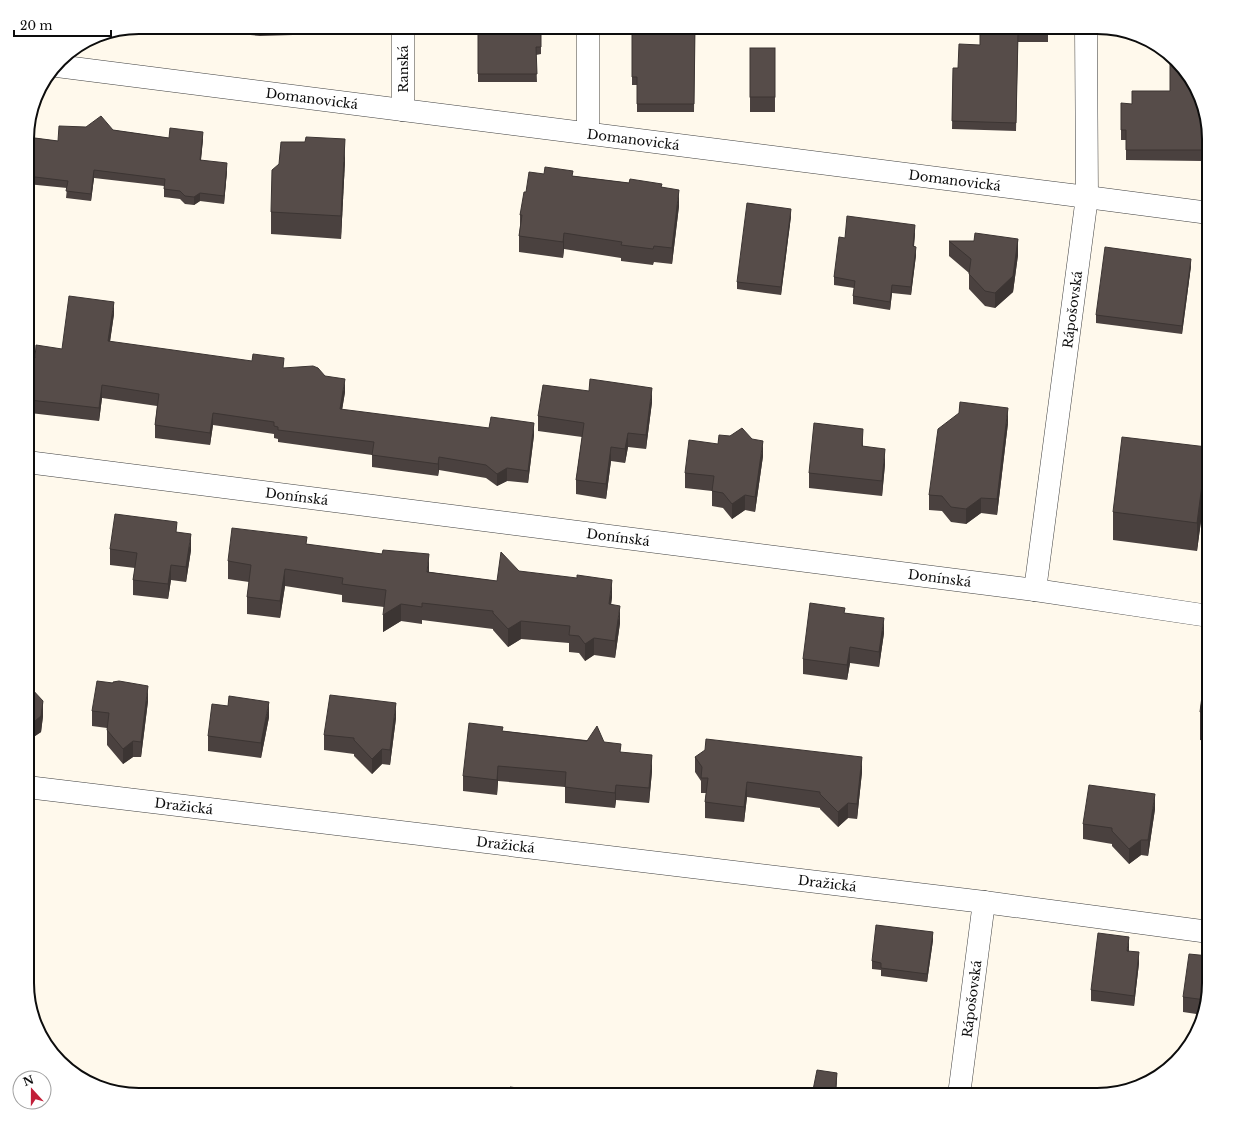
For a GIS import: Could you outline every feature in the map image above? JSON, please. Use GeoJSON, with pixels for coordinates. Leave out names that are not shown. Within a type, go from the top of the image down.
{"type":"FeatureCollection","features":[{"type":"Feature","properties":{"kind":"street","name":"Ranská"},"geometry":{"type":"LineString","coordinates":[[403,34],[403,110]]}},
{"type":"Feature","properties":{"kind":"street"},"geometry":{"type":"LineString","coordinates":[[588,34],[588,133]]}},
{"type":"Feature","properties":{"kind":"street","name":"Rápošovská"},"geometry":{"type":"LineString","coordinates":[[1035,590],[1087,197],[1086,34]]}},
{"type":"Feature","properties":{"kind":"street","name":"Domanovická"},"geometry":{"type":"LineString","coordinates":[[63,67],[1202,212]]}},
{"type":"Feature","properties":{"kind":"street","name":"Donínská"},"geometry":{"type":"LineString","coordinates":[[34,463],[1035,590],[1202,615]]}},
{"type":"Feature","properties":{"kind":"street","name":"Dražická"},"geometry":{"type":"LineString","coordinates":[[34,789],[984,902],[1202,931]]}},
{"type":"Feature","properties":{"kind":"street","name":"Rápošovská"},"geometry":{"type":"LineString","coordinates":[[960,1088],[984,902]]}},
{"type":"Feature","properties":{"kind":"building"},"geometry":{"type":"Polygon","coordinates":[[[478,34],[541,34],[541,47],[536,47],[537,74],[478,74],[478,34]]]}},
{"type":"Feature","properties":{"kind":"building"},"geometry":{"type":"Polygon","coordinates":[[[632,34],[695,34],[694,104],[637,104],[637,77],[632,77],[632,34]]]}},
{"type":"Feature","properties":{"kind":"building"},"geometry":{"type":"Polygon","coordinates":[[[980,34],[1018,34],[1016,123],[952,121],[953,68],[958,68],[959,44],[980,45],[980,34]]]}},
{"type":"Feature","properties":{"kind":"building"},"geometry":{"type":"Polygon","coordinates":[[[750,48],[775,48],[775,97],[750,97],[750,48]]]}},
{"type":"Feature","properties":{"kind":"building"},"geometry":{"type":"Polygon","coordinates":[[[1170,64],[1184,81],[1194,99],[1200,119],[1202,150],[1126,150],[1126,130],[1121,130],[1121,103],[1132,104],[1132,91],[1170,91],[1170,64]]]}},
{"type":"Feature","properties":{"kind":"building"},"geometry":{"type":"Polygon","coordinates":[[[101,116],[113,130],[169,138],[170,128],[203,132],[200,160],[227,163],[224,196],[200,193],[194,197],[185,196],[180,191],[164,189],[165,179],[94,170],[91,194],[66,191],[68,181],[34,177],[34,138],[58,141],[59,126],[86,127],[101,116]]]}},
{"type":"Feature","properties":{"kind":"building"},"geometry":{"type":"Polygon","coordinates":[[[306,137],[345,139],[341,216],[271,212],[272,170],[279,164],[281,142],[305,142],[306,137]]]}},
{"type":"Feature","properties":{"kind":"building"},"geometry":{"type":"Polygon","coordinates":[[[545,167],[573,171],[572,176],[629,183],[630,179],[662,184],[661,187],[679,190],[672,248],[654,246],[653,249],[621,245],[622,242],[564,233],[563,242],[519,236],[522,215],[520,215],[529,172],[544,174],[545,167]]]}},
{"type":"Feature","properties":{"kind":"building"},"geometry":{"type":"Polygon","coordinates":[[[747,203],[791,209],[781,287],[737,282],[747,203]]]}},
{"type":"Feature","properties":{"kind":"building"},"geometry":{"type":"Polygon","coordinates":[[[847,216],[915,225],[913,246],[916,247],[911,287],[892,285],[890,302],[853,296],[855,281],[834,277],[839,237],[845,238],[847,216]]]}},
{"type":"Feature","properties":{"kind":"building"},"geometry":{"type":"Polygon","coordinates":[[[975,233],[1018,239],[1013,276],[995,293],[985,291],[969,274],[971,259],[949,241],[974,241],[975,233]]]}},
{"type":"Feature","properties":{"kind":"building"},"geometry":{"type":"Polygon","coordinates":[[[1105,247],[1191,259],[1182,326],[1096,315],[1105,247]]]}},
{"type":"Feature","properties":{"kind":"building"},"geometry":{"type":"Polygon","coordinates":[[[69,296],[114,302],[108,341],[252,361],[253,354],[284,358],[283,368],[313,366],[318,368],[325,376],[345,379],[340,409],[489,428],[491,417],[534,423],[528,471],[507,468],[497,474],[486,465],[439,457],[438,464],[372,455],[374,442],[278,430],[278,427],[274,426],[274,422],[213,413],[210,433],[155,425],[159,394],[102,385],[99,408],[34,400],[34,358],[36,345],[62,349],[69,296]]]}},
{"type":"Feature","properties":{"kind":"building"},"geometry":{"type":"Polygon","coordinates":[[[590,379],[652,388],[646,435],[628,433],[625,449],[611,447],[606,484],[576,480],[584,423],[538,416],[543,385],[589,391],[590,379]]]}},
{"type":"Feature","properties":{"kind":"building"},"geometry":{"type":"Polygon","coordinates":[[[960,402],[1008,408],[997,499],[981,498],[966,509],[951,507],[942,496],[929,495],[938,429],[959,413],[960,402]]]}},
{"type":"Feature","properties":{"kind":"building"},"geometry":{"type":"Polygon","coordinates":[[[814,423],[863,429],[862,446],[885,449],[882,481],[809,473],[814,423]]]}},
{"type":"Feature","properties":{"kind":"building"},"geometry":{"type":"Polygon","coordinates":[[[742,428],[752,439],[763,441],[755,497],[745,495],[732,504],[723,493],[712,491],[714,476],[685,473],[689,440],[718,444],[719,435],[730,436],[742,428]]]}},
{"type":"Feature","properties":{"kind":"building"},"geometry":{"type":"Polygon","coordinates":[[[1122,437],[1202,446],[1202,485],[1197,523],[1113,512],[1122,437]]]}},
{"type":"Feature","properties":{"kind":"building"},"geometry":{"type":"Polygon","coordinates":[[[115,514],[177,522],[176,532],[191,534],[186,567],[171,565],[168,584],[133,580],[137,553],[110,549],[115,514]]]}},
{"type":"Feature","properties":{"kind":"building"},"geometry":{"type":"Polygon","coordinates":[[[232,528],[307,537],[306,544],[382,554],[383,550],[429,554],[427,572],[497,581],[501,552],[519,571],[577,578],[577,575],[612,580],[609,604],[620,606],[615,641],[594,638],[585,644],[579,636],[569,635],[570,626],[521,621],[508,629],[493,613],[493,611],[422,603],[422,607],[401,604],[383,615],[386,590],[342,584],[343,578],[285,569],[280,601],[247,597],[251,565],[228,561],[232,528]]]}},
{"type":"Feature","properties":{"kind":"building"},"geometry":{"type":"Polygon","coordinates":[[[810,603],[845,608],[844,613],[884,618],[879,652],[850,647],[847,665],[803,659],[810,603]]]}},
{"type":"Feature","properties":{"kind":"building"},"geometry":{"type":"Polygon","coordinates":[[[97,681],[113,683],[119,681],[148,686],[141,742],[133,741],[123,749],[107,730],[109,713],[92,711],[97,681]]]}},
{"type":"Feature","properties":{"kind":"building"},"geometry":{"type":"Polygon","coordinates":[[[34,691],[43,701],[41,716],[35,721],[34,728],[34,691]]]}},
{"type":"Feature","properties":{"kind":"building"},"geometry":{"type":"Polygon","coordinates":[[[330,695],[396,703],[390,750],[382,749],[372,759],[354,740],[354,738],[324,735],[330,695]]]}},
{"type":"Feature","properties":{"kind":"building"},"geometry":{"type":"Polygon","coordinates":[[[229,696],[269,702],[261,743],[208,736],[212,704],[228,706],[229,696]]]}},
{"type":"Feature","properties":{"kind":"building"},"geometry":{"type":"Polygon","coordinates":[[[1202,696],[1202,712],[1200,712],[1202,696]]]}},
{"type":"Feature","properties":{"kind":"building"},"geometry":{"type":"Polygon","coordinates":[[[469,723],[503,727],[502,731],[587,741],[597,726],[604,742],[621,744],[620,752],[652,755],[649,788],[616,785],[615,793],[565,787],[566,772],[498,766],[497,780],[463,776],[469,723]]]}},
{"type":"Feature","properties":{"kind":"building"},"geometry":{"type":"Polygon","coordinates":[[[706,739],[862,757],[857,804],[848,803],[838,812],[820,794],[820,792],[747,782],[744,807],[705,802],[708,778],[701,778],[702,767],[695,757],[705,750],[706,739]]]}},
{"type":"Feature","properties":{"kind":"building"},"geometry":{"type":"Polygon","coordinates":[[[1089,785],[1155,794],[1148,840],[1141,840],[1129,849],[1112,831],[1112,828],[1083,824],[1089,785]]]}},
{"type":"Feature","properties":{"kind":"building"},"geometry":{"type":"Polygon","coordinates":[[[876,925],[933,932],[927,974],[881,968],[881,963],[872,961],[876,925]]]}},
{"type":"Feature","properties":{"kind":"building"},"geometry":{"type":"Polygon","coordinates":[[[1098,933],[1129,937],[1127,951],[1139,952],[1134,996],[1091,990],[1098,933]]]}},
{"type":"Feature","properties":{"kind":"building"},"geometry":{"type":"Polygon","coordinates":[[[1189,954],[1202,955],[1201,999],[1183,997],[1189,954]]]}},
{"type":"Feature","properties":{"kind":"building"},"geometry":{"type":"Polygon","coordinates":[[[817,1070],[837,1073],[836,1088],[813,1088],[817,1070]]]}}]}
